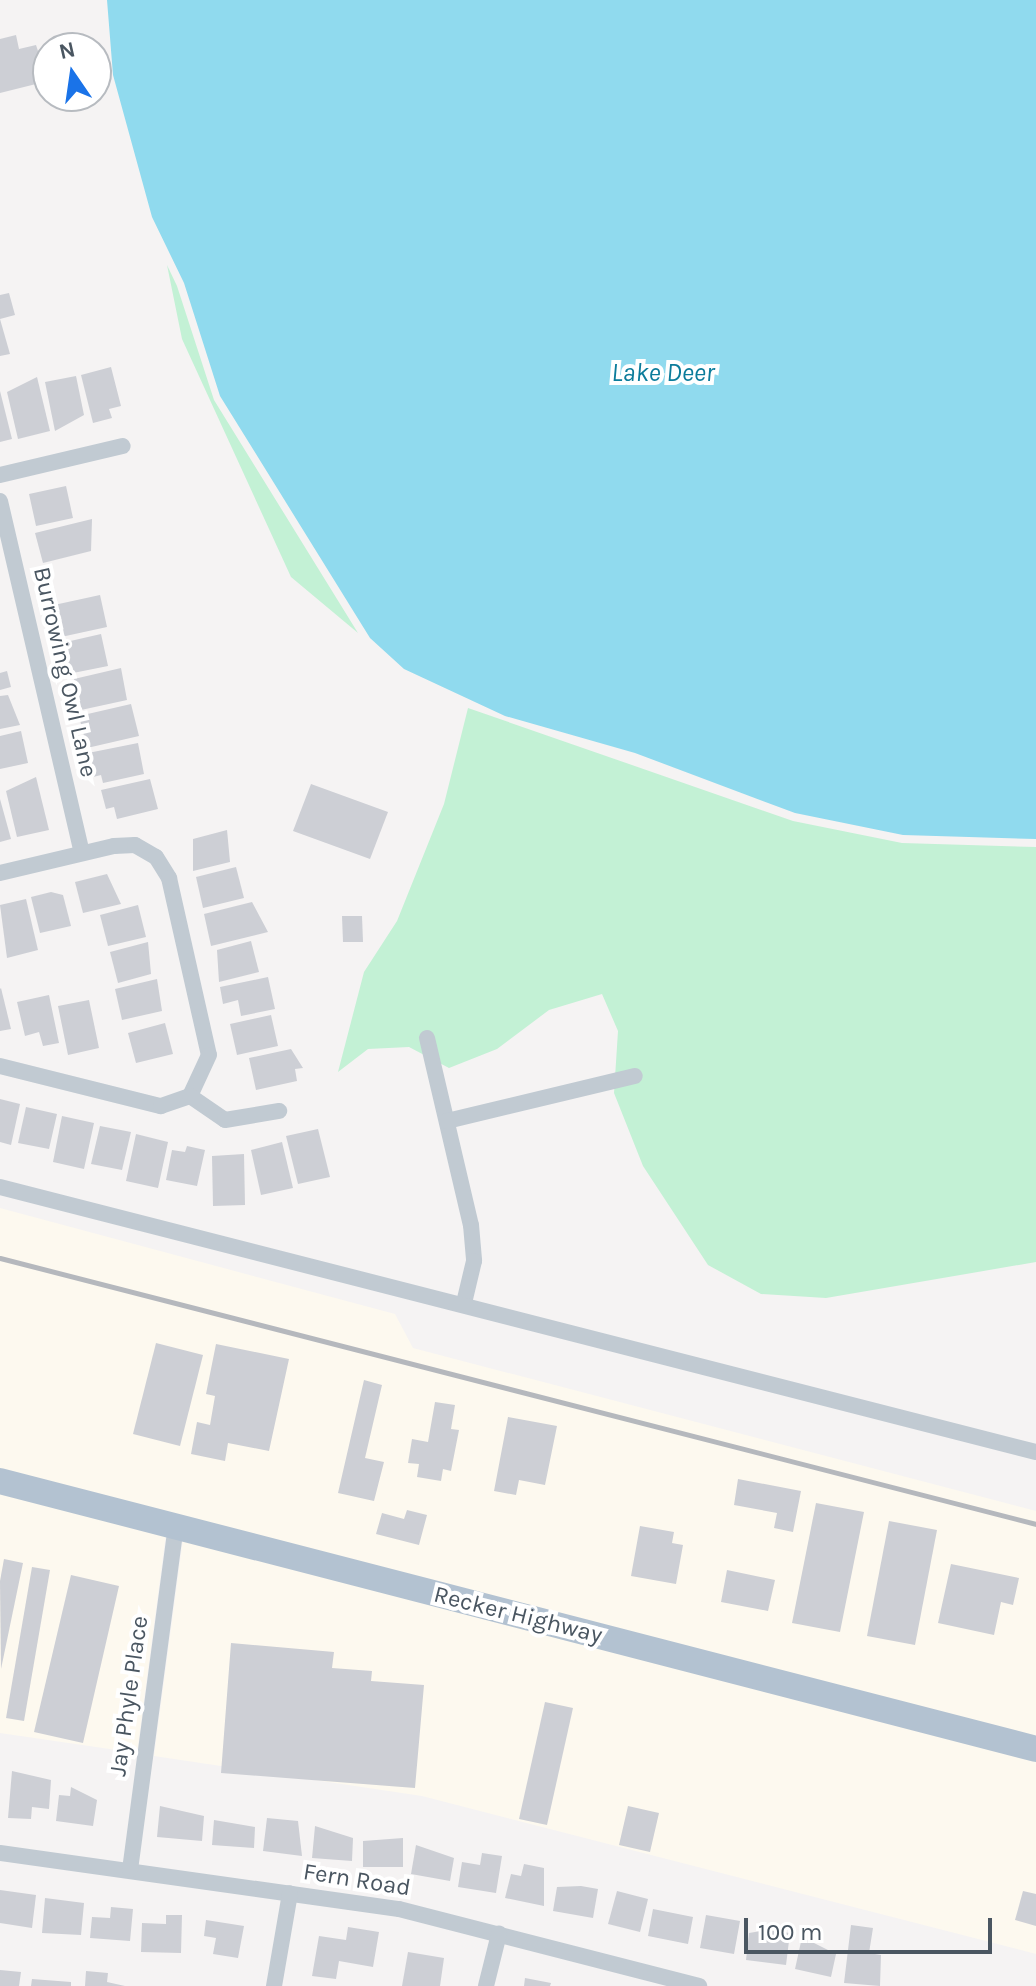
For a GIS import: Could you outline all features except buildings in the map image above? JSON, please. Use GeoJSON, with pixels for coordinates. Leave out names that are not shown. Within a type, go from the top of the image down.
{"type":"FeatureCollection","features":[{"type":"Feature","properties":{"kind":"main road","name":"Recker Highway"},"geometry":{"type":"LineString","coordinates":[[0,1481],[1036,1749]]}},
{"type":"Feature","properties":{"kind":"street"},"geometry":{"type":"LineString","coordinates":[[0,475],[123,446]]}},
{"type":"Feature","properties":{"kind":"street","name":"Burrowing Owl Lane"},"geometry":{"type":"LineString","coordinates":[[0,501],[82,853]]}},
{"type":"Feature","properties":{"kind":"street"},"geometry":{"type":"LineString","coordinates":[[0,873],[82,853],[135,845],[156,857],[169,878],[209,1055],[204,1078],[190,1096],[161,1106],[0,1066]]}},
{"type":"Feature","properties":{"kind":"street"},"geometry":{"type":"LineString","coordinates":[[427,1038],[471,1225],[474,1261],[464,1303]]}},
{"type":"Feature","properties":{"kind":"street"},"geometry":{"type":"LineString","coordinates":[[447,1121],[635,1076]]}},
{"type":"Feature","properties":{"kind":"street"},"geometry":{"type":"LineString","coordinates":[[190,1096],[225,1120],[279,1111]]}},
{"type":"Feature","properties":{"kind":"street"},"geometry":{"type":"LineString","coordinates":[[0,1187],[464,1303],[1036,1452]]}},
{"type":"Feature","properties":{"kind":"street","name":"Jay Phyle Place"},"geometry":{"type":"LineString","coordinates":[[130,1870],[176,1527]]}},
{"type":"Feature","properties":{"kind":"street","name":"Fern Road"},"geometry":{"type":"LineString","coordinates":[[0,1853],[290,1893],[499,1934],[689,1985]]}},
{"type":"Feature","properties":{"kind":"street"},"geometry":{"type":"LineString","coordinates":[[274,1986],[290,1893]]}},
{"type":"Feature","properties":{"kind":"street"},"geometry":{"type":"LineString","coordinates":[[486,1986],[499,1934]]}},
{"type":"Feature","properties":{"kind":"shaded area"},"geometry":{"type":"Polygon","coordinates":[[[0,1208],[395,1314],[413,1348],[1036,1511],[1036,1739],[0,1471],[0,1208]]]}},
{"type":"Feature","properties":{"kind":"shaded area"},"geometry":{"type":"Polygon","coordinates":[[[0,1491],[166,1534],[137,1753],[0,1733],[0,1491]]]}},
{"type":"Feature","properties":{"kind":"shaded area"},"geometry":{"type":"Polygon","coordinates":[[[183,1539],[1036,1758],[1036,1954],[422,1796],[154,1756],[183,1539]]]}},
{"type":"Feature","properties":{"kind":"green space"},"geometry":{"type":"Polygon","coordinates":[[[167,265],[177,286],[214,400],[358,633],[291,577],[182,339],[167,265]]]}},
{"type":"Feature","properties":{"kind":"green space"},"geometry":{"type":"Polygon","coordinates":[[[468,708],[793,821],[902,843],[1036,847],[1036,1262],[826,1298],[761,1294],[708,1265],[643,1166],[614,1093],[618,1031],[602,994],[549,1010],[497,1049],[449,1068],[409,1047],[368,1049],[338,1072],[364,972],[397,921],[444,804],[468,708]]]}},
{"type":"Feature","properties":{"kind":"water","name":"Lake Deer"},"geometry":{"type":"Polygon","coordinates":[[[107,0],[1036,0],[1036,839],[903,835],[795,813],[635,753],[505,716],[404,669],[370,638],[220,396],[184,283],[152,217],[113,75],[112,32],[110,32],[107,0]]]}},
{"type":"Feature","properties":{"kind":"railway"},"geometry":{"type":"LineString","coordinates":[[0,1258],[1036,1524]]}}]}
